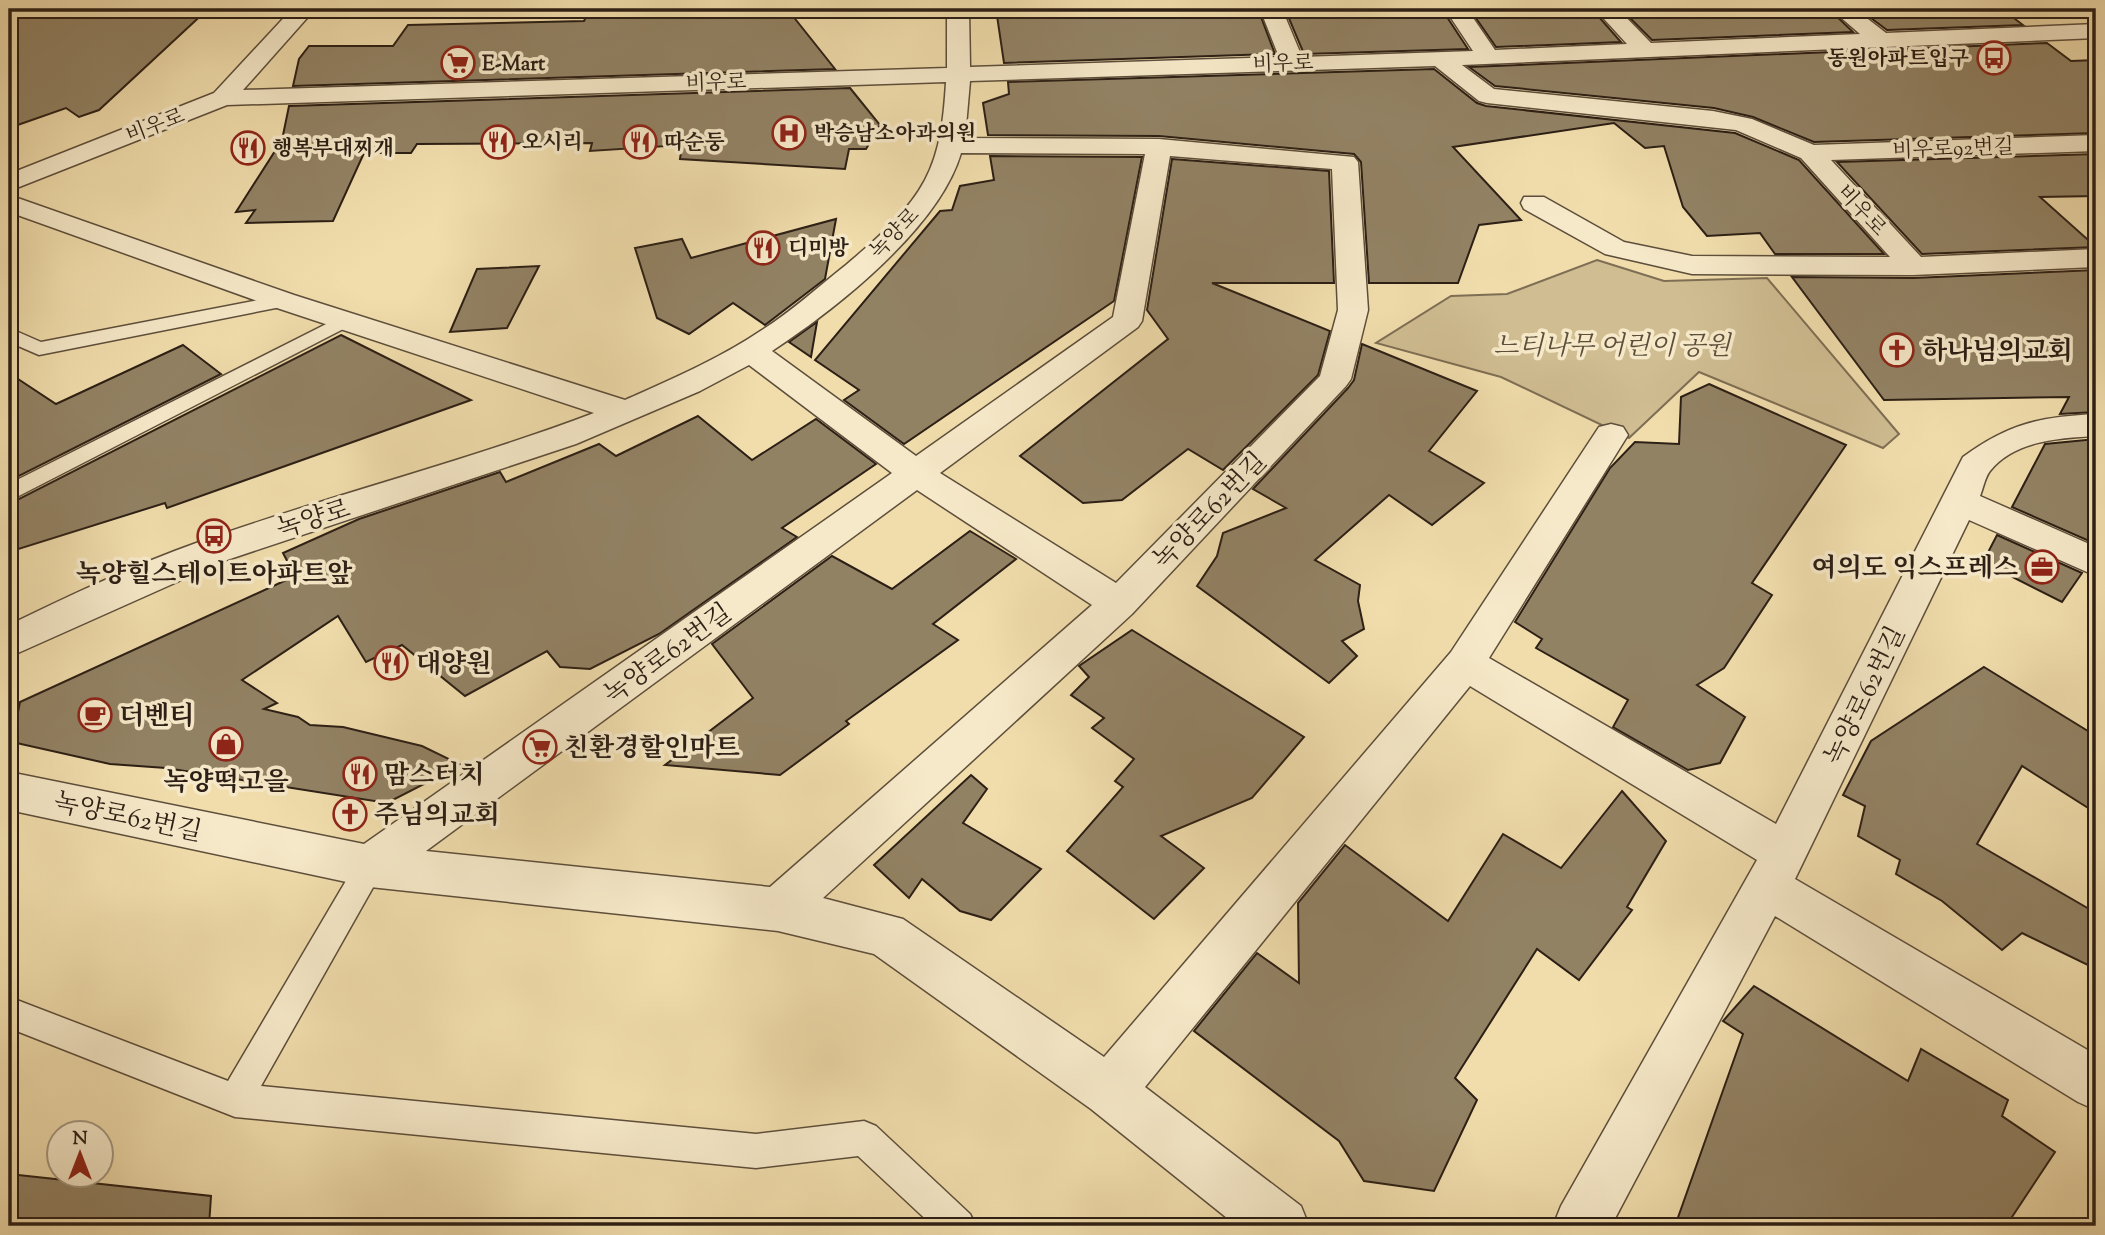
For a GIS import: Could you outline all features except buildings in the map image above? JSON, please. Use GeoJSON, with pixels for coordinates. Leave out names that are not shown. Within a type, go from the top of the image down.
{"type":"FeatureCollection","features":[{"type":"Feature","properties":{"kind":"street"},"geometry":{"type":"LineString","coordinates":[[223,98],[304,9]]}},
{"type":"Feature","properties":{"kind":"street","name":"녹양로"},"geometry":{"type":"LineString","coordinates":[[9,642],[112,593],[238,542],[504,458],[624,411],[687,385],[751,351],[812,309],[879,251],[927,199],[950,145],[959,108],[958,9]]}},
{"type":"Feature","properties":{"kind":"street"},"geometry":{"type":"LineString","coordinates":[[1270,9],[1293,63]]}},
{"type":"Feature","properties":{"kind":"street"},"geometry":{"type":"LineString","coordinates":[[1456,9],[1488,57]]}},
{"type":"Feature","properties":{"kind":"street"},"geometry":{"type":"LineString","coordinates":[[1606,9],[1646,51]]}},
{"type":"Feature","properties":{"kind":"street"},"geometry":{"type":"LineString","coordinates":[[1842,9],[1882,41]]}},
{"type":"Feature","properties":{"kind":"street","name":"비우로"},"geometry":{"type":"LineString","coordinates":[[9,183],[223,98],[1440,59],[2096,32]]}},
{"type":"Feature","properties":{"kind":"street","name":"비우로"},"geometry":{"type":"LineString","coordinates":[[1440,59],[1487,96],[1713,118],[1743,124],[1810,153],[1913,266]]}},
{"type":"Feature","properties":{"kind":"street","name":"비우로92번길"},"geometry":{"type":"LineString","coordinates":[[1810,153],[2096,143]]}},
{"type":"Feature","properties":{"kind":"street","name":"녹양로62번길"},"geometry":{"type":"LineString","coordinates":[[779,909],[1119,604],[1335,379],[1353,310],[1345,162],[1159,147],[950,145]]}},
{"type":"Feature","properties":{"kind":"street","name":"녹양로62번길"},"geometry":{"type":"LineString","coordinates":[[370,866],[1127,321],[1159,147]]}},
{"type":"Feature","properties":{"kind":"street"},"geometry":{"type":"LineString","coordinates":[[9,203],[284,301],[624,411]]}},
{"type":"Feature","properties":{"kind":"street","name":"비우로"},"geometry":{"type":"LineString","coordinates":[[1534,204],[1615,248],[1692,265],[1913,266]]}},
{"type":"Feature","properties":{"kind":"street"},"geometry":{"type":"LineString","coordinates":[[1913,266],[2096,258]]}},
{"type":"Feature","properties":{"kind":"street"},"geometry":{"type":"LineString","coordinates":[[751,351],[917,474],[1119,604]]}},
{"type":"Feature","properties":{"kind":"street","name":"녹양로62번길"},"geometry":{"type":"LineString","coordinates":[[1581,1226],[1776,869],[1960,502],[1975,465],[2003,445],[2046,428],[2096,425]]}},
{"type":"Feature","properties":{"kind":"street"},"geometry":{"type":"LineString","coordinates":[[1109,1091],[1465,663],[1611,435]]}},
{"type":"Feature","properties":{"kind":"street"},"geometry":{"type":"LineString","coordinates":[[1960,502],[2096,562]]}},
{"type":"Feature","properties":{"kind":"street"},"geometry":{"type":"LineString","coordinates":[[1465,663],[2096,1084]]}},
{"type":"Feature","properties":{"kind":"street","name":"녹양로62번길"},"geometry":{"type":"LineString","coordinates":[[9,791],[370,866],[779,909],[886,935],[1109,1091],[1281,1226]]}},
{"type":"Feature","properties":{"kind":"lane"},"geometry":{"type":"LineString","coordinates":[[9,334],[39,349],[284,301]]}},
{"type":"Feature","properties":{"kind":"lane"},"geometry":{"type":"LineString","coordinates":[[9,493],[346,320]]}},
{"type":"Feature","properties":{"kind":"lane"},"geometry":{"type":"LineString","coordinates":[[235,1100],[370,866]]}},
{"type":"Feature","properties":{"kind":"lane"},"geometry":{"type":"LineString","coordinates":[[9,1013],[235,1100],[756,1151],[864,1138],[958,1226]]}},
{"type":"Feature","properties":{"kind":"green space","name":"느티나무 어린이 공원"},"geometry":{"type":"Polygon","coordinates":[[[1597,260],[1664,281],[1767,278],[1899,434],[1883,448],[1699,372],[1629,438],[1501,377],[1376,343],[1451,296],[1507,294],[1597,260]]]}},
{"type":"Feature","properties":{"kind":"place","name":"동원아파트입구"},"geometry":{"type":"Point","coordinates":[1994,58]}},
{"type":"Feature","properties":{"kind":"place","name":"E-Mart"},"geometry":{"type":"Point","coordinates":[458,63]}},
{"type":"Feature","properties":{"kind":"place","name":"박승남소아과의원"},"geometry":{"type":"Point","coordinates":[789,133]}},
{"type":"Feature","properties":{"kind":"place","name":"오시리"},"geometry":{"type":"Point","coordinates":[498,142]}},
{"type":"Feature","properties":{"kind":"place","name":"따순둥"},"geometry":{"type":"Point","coordinates":[640,142]}},
{"type":"Feature","properties":{"kind":"place","name":"행복부대찌개"},"geometry":{"type":"Point","coordinates":[248,148]}},
{"type":"Feature","properties":{"kind":"place","name":"디미방"},"geometry":{"type":"Point","coordinates":[763,248]}},
{"type":"Feature","properties":{"kind":"place","name":"하나님의교회"},"geometry":{"type":"Point","coordinates":[1897,350]}},
{"type":"Feature","properties":{"kind":"place","name":"녹양힐스테이트아파트앞"},"geometry":{"type":"Point","coordinates":[214,536]}},
{"type":"Feature","properties":{"kind":"place","name":"여의도 익스프레스"},"geometry":{"type":"Point","coordinates":[2042,567]}},
{"type":"Feature","properties":{"kind":"place","name":"대양원"},"geometry":{"type":"Point","coordinates":[391,663]}},
{"type":"Feature","properties":{"kind":"place","name":"더벤티"},"geometry":{"type":"Point","coordinates":[95,715]}},
{"type":"Feature","properties":{"kind":"place","name":"녹양떡고을"},"geometry":{"type":"Point","coordinates":[226,744]}},
{"type":"Feature","properties":{"kind":"place","name":"친환경할인마트"},"geometry":{"type":"Point","coordinates":[540,747]}},
{"type":"Feature","properties":{"kind":"place","name":"맘스터치"},"geometry":{"type":"Point","coordinates":[360,774]}},
{"type":"Feature","properties":{"kind":"place","name":"주님의교회"},"geometry":{"type":"Point","coordinates":[350,814]}}]}
